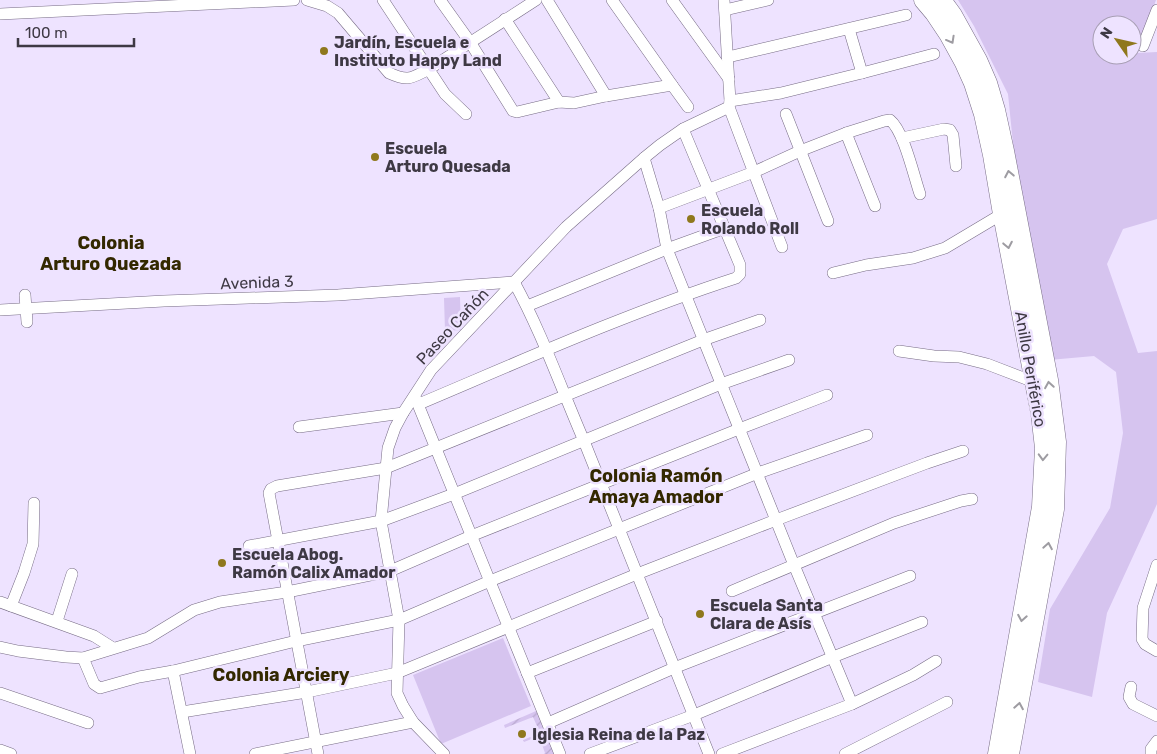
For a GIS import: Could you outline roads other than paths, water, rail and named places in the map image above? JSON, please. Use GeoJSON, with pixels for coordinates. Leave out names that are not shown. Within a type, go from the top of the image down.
{"type":"FeatureCollection","features":[{"type":"Feature","properties":{"kind":"highway","name":"Anillo Periférico"},"geometry":{"type":"LineString","coordinates":[[923,0],[948,34],[973,83],[983,114],[1034,382],[1044,448],[1042,507],[997,754]]}},
{"type":"Feature","properties":{"kind":"highway","name":"Anillo Periférico"},"geometry":{"type":"LineString","coordinates":[[942,0],[953,15],[978,60],[988,83],[996,110],[1049,380],[1057,442],[1055,509],[1010,754]]}},
{"type":"Feature","properties":{"kind":"street"},"geometry":{"type":"LineString","coordinates":[[0,14],[294,0]]}},
{"type":"Feature","properties":{"kind":"street"},"geometry":{"type":"LineString","coordinates":[[307,0],[327,6],[338,13],[389,73],[401,78],[412,78],[429,69],[536,0]]}},
{"type":"Feature","properties":{"kind":"street"},"geometry":{"type":"LineString","coordinates":[[383,0],[446,94],[466,114]]}},
{"type":"Feature","properties":{"kind":"street"},"geometry":{"type":"LineString","coordinates":[[440,0],[470,42],[513,111],[517,112],[559,102],[574,103],[672,85]]}},
{"type":"Feature","properties":{"kind":"street"},"geometry":{"type":"LineString","coordinates":[[547,0],[606,96]]}},
{"type":"Feature","properties":{"kind":"street"},"geometry":{"type":"LineString","coordinates":[[612,0],[688,107]]}},
{"type":"Feature","properties":{"kind":"street"},"geometry":{"type":"LineString","coordinates":[[672,0],[729,79]]}},
{"type":"Feature","properties":{"kind":"street"},"geometry":{"type":"LineString","coordinates":[[768,0],[725,5],[729,104],[758,187],[782,247]]}},
{"type":"Feature","properties":{"kind":"street"},"geometry":{"type":"LineString","coordinates":[[1144,46],[1157,10]]}},
{"type":"Feature","properties":{"kind":"street"},"geometry":{"type":"LineString","coordinates":[[728,57],[906,15]]}},
{"type":"Feature","properties":{"kind":"street"},"geometry":{"type":"LineString","coordinates":[[505,20],[559,102]]}},
{"type":"Feature","properties":{"kind":"street"},"geometry":{"type":"LineString","coordinates":[[849,29],[862,73]]}},
{"type":"Feature","properties":{"kind":"street","name":"Paseo Cañón"},"geometry":{"type":"LineString","coordinates":[[444,754],[414,722],[397,693],[400,620],[381,521],[388,448],[403,413],[416,400],[431,370],[566,227],[644,158],[683,130],[729,104],[781,93],[934,54]]}},
{"type":"Feature","properties":{"kind":"street"},"geometry":{"type":"LineString","coordinates":[[786,114],[828,221]]}},
{"type":"Feature","properties":{"kind":"street"},"geometry":{"type":"LineString","coordinates":[[659,208],[754,172],[846,133],[890,120],[895,124],[902,138],[920,194]]}},
{"type":"Feature","properties":{"kind":"street"},"geometry":{"type":"LineString","coordinates":[[560,754],[416,400],[547,350],[685,294],[736,278],[740,274],[740,265],[683,130]]}},
{"type":"Feature","properties":{"kind":"street"},"geometry":{"type":"LineString","coordinates":[[902,138],[950,130],[954,135],[956,166]]}},
{"type":"Feature","properties":{"kind":"street"},"geometry":{"type":"LineString","coordinates":[[846,133],[875,206]]}},
{"type":"Feature","properties":{"kind":"street"},"geometry":{"type":"LineString","coordinates":[[644,158],[659,208],[667,248],[852,704]]}},
{"type":"Feature","properties":{"kind":"street"},"geometry":{"type":"LineString","coordinates":[[832,273],[913,258],[945,248],[1002,214]]}},
{"type":"Feature","properties":{"kind":"street"},"geometry":{"type":"LineString","coordinates":[[527,306],[667,248],[724,228]]}},
{"type":"Feature","properties":{"kind":"street"},"geometry":{"type":"LineString","coordinates":[[514,282],[547,350],[709,754]]}},
{"type":"Feature","properties":{"kind":"street","name":"Avenida 3"},"geometry":{"type":"LineString","coordinates":[[0,310],[164,301],[338,295],[514,282]]}},
{"type":"Feature","properties":{"kind":"street"},"geometry":{"type":"LineString","coordinates":[[25,295],[27,322]]}},
{"type":"Feature","properties":{"kind":"street"},"geometry":{"type":"LineString","coordinates":[[318,754],[277,540],[269,493],[271,489],[277,486],[386,468],[703,340],[760,320]]}},
{"type":"Feature","properties":{"kind":"street"},"geometry":{"type":"LineString","coordinates":[[899,351],[959,357],[987,364],[1034,382]]}},
{"type":"Feature","properties":{"kind":"street"},"geometry":{"type":"LineString","coordinates":[[249,546],[381,521],[454,494],[722,384],[789,360]]}},
{"type":"Feature","properties":{"kind":"street"},"geometry":{"type":"LineString","coordinates":[[0,647],[18,651],[83,658],[148,638],[194,610],[220,602],[287,592],[390,571],[600,484],[828,395]]}},
{"type":"Feature","properties":{"kind":"street"},"geometry":{"type":"LineString","coordinates":[[299,427],[403,413]]}},
{"type":"Feature","properties":{"kind":"street"},"geometry":{"type":"LineString","coordinates":[[83,658],[94,684],[100,688],[296,640],[400,620],[490,581],[758,473],[867,435]]}},
{"type":"Feature","properties":{"kind":"street"},"geometry":{"type":"LineString","coordinates":[[182,712],[307,692],[397,673],[637,574],[963,451]]}},
{"type":"Feature","properties":{"kind":"street"},"geometry":{"type":"LineString","coordinates":[[732,591],[894,523],[972,499]]}},
{"type":"Feature","properties":{"kind":"street"},"geometry":{"type":"LineString","coordinates":[[34,503],[32,544],[24,573],[6,604],[94,636],[112,648]]}},
{"type":"Feature","properties":{"kind":"street"},"geometry":{"type":"LineString","coordinates":[[1157,565],[1143,608],[1142,639],[1145,644],[1157,651]]}},
{"type":"Feature","properties":{"kind":"street"},"geometry":{"type":"LineString","coordinates":[[57,621],[72,574]]}},
{"type":"Feature","properties":{"kind":"street"},"geometry":{"type":"LineString","coordinates":[[548,723],[674,668],[910,576]]}},
{"type":"Feature","properties":{"kind":"street"},"geometry":{"type":"LineString","coordinates":[[527,673],[657,621]]}},
{"type":"Feature","properties":{"kind":"street"},"geometry":{"type":"LineString","coordinates":[[590,754],[922,622]]}},
{"type":"Feature","properties":{"kind":"street"},"geometry":{"type":"LineString","coordinates":[[722,754],[852,704],[936,661]]}},
{"type":"Feature","properties":{"kind":"street"},"geometry":{"type":"LineString","coordinates":[[172,671],[190,754]]}},
{"type":"Feature","properties":{"kind":"street"},"geometry":{"type":"LineString","coordinates":[[1131,687],[1129,697],[1133,704],[1157,716]]}},
{"type":"Feature","properties":{"kind":"street"},"geometry":{"type":"LineString","coordinates":[[0,693],[88,723]]}},
{"type":"Feature","properties":{"kind":"street"},"geometry":{"type":"LineString","coordinates":[[845,754],[947,702]]}},
{"type":"Feature","properties":{"kind":"street"},"geometry":{"type":"LineString","coordinates":[[255,754],[414,722]]}},
{"type":"Feature","properties":{"kind":"street"},"geometry":{"type":"LineString","coordinates":[[1151,754],[1151,749],[1157,741]]}},
{"type":"Feature","properties":{"kind":"street"},"geometry":{"type":"LineString","coordinates":[[0,750],[11,754]]}},
{"type":"Feature","properties":{"kind":"place","name":"Jardín, Escuela e Instituto Happy Land"},"geometry":{"type":"Point","coordinates":[324,51]}},
{"type":"Feature","properties":{"kind":"place","name":"Escuela Arturo Quesada"},"geometry":{"type":"Point","coordinates":[375,157]}},
{"type":"Feature","properties":{"kind":"place","name":"Escuela Rolando Roll"},"geometry":{"type":"Point","coordinates":[691,219]}},
{"type":"Feature","properties":{"kind":"place","name":"Escuela Abog. Ramón Calix Amador"},"geometry":{"type":"Point","coordinates":[222,563]}},
{"type":"Feature","properties":{"kind":"place","name":"Escuela Santa Clara de Asís"},"geometry":{"type":"Point","coordinates":[700,614]}},
{"type":"Feature","properties":{"kind":"place","name":"Iglesia Reina de la Paz"},"geometry":{"type":"Point","coordinates":[522,734]}},
{"type":"Feature","properties":{"kind":"district","name":"Colonia Arturo Quezada"},"geometry":{"type":"Point","coordinates":[111,253]}},
{"type":"Feature","properties":{"kind":"district","name":"Colonia Ramón Amaya Amador"},"geometry":{"type":"Point","coordinates":[656,486]}},
{"type":"Feature","properties":{"kind":"district","name":"Colonia Arciery"},"geometry":{"type":"Point","coordinates":[281,675]}}]}
